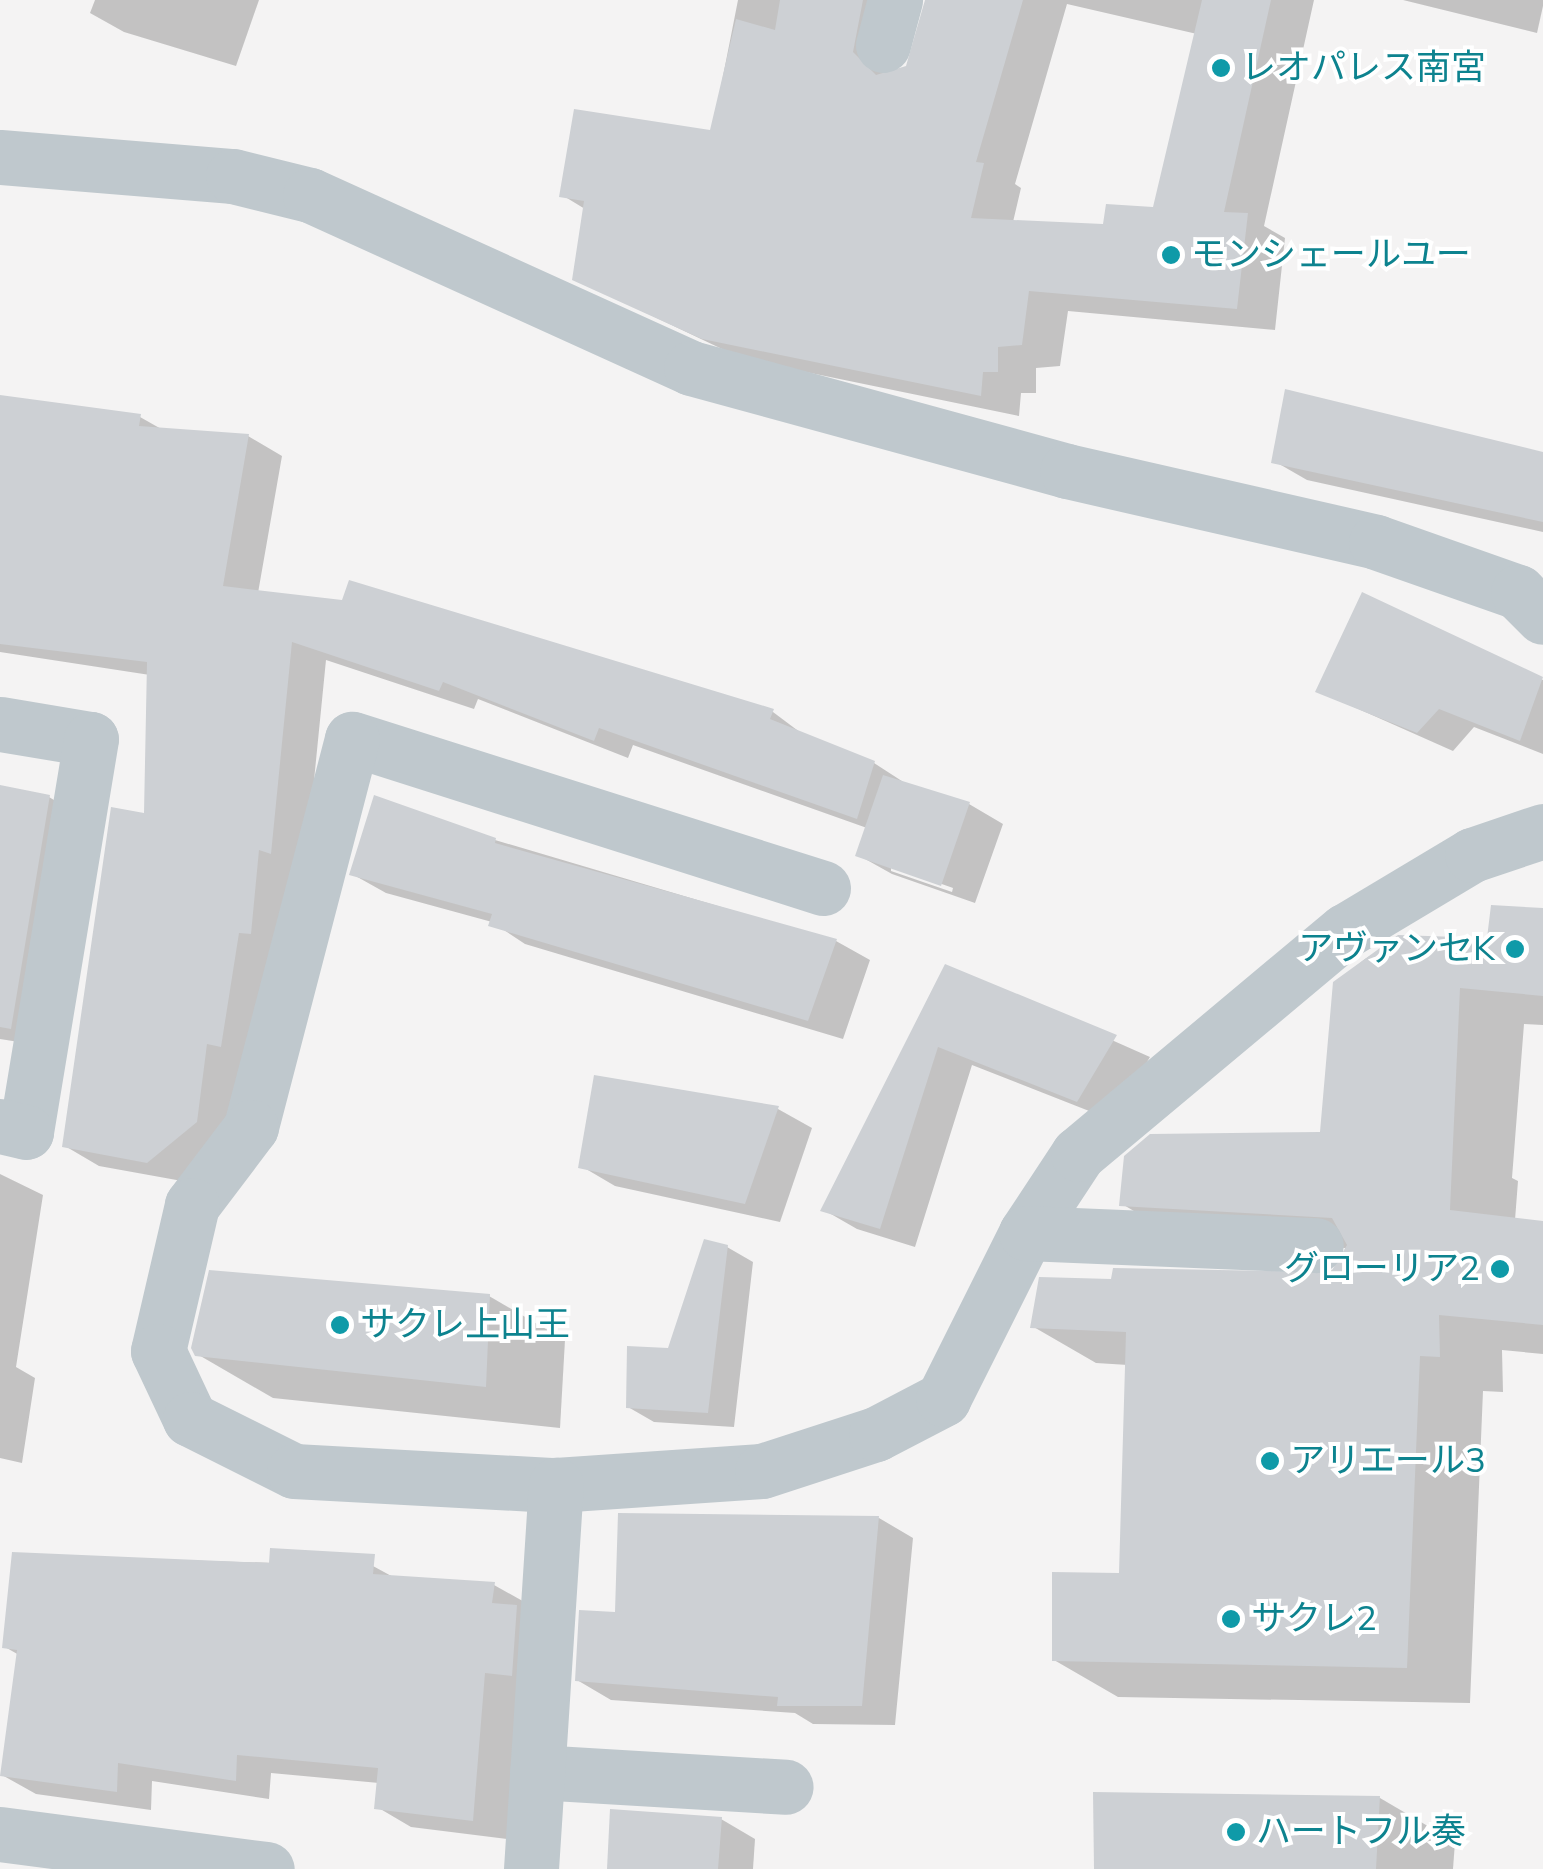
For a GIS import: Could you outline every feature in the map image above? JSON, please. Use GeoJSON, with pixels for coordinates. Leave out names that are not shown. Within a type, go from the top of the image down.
{"type":"FeatureCollection","features":[{"type":"Feature","properties":{"kind":"street"},"geometry":{"type":"LineString","coordinates":[[0,157],[233,176],[310,195],[691,368],[1067,471],[1376,542],[1518,592],[1543,617]]}},
{"type":"Feature","properties":{"kind":"street"},"geometry":{"type":"LineString","coordinates":[[0,724],[91,740],[26,1132],[0,1126]]}},
{"type":"Feature","properties":{"kind":"street"},"geometry":{"type":"LineString","coordinates":[[823,888],[352,739],[252,1127],[192,1205],[158,1352],[190,1420],[294,1471],[556,1485],[762,1470],[876,1434],[943,1399],[1026,1233],[1078,1154],[1345,931],[1472,854],[1543,832]]}},
{"type":"Feature","properties":{"kind":"street"},"geometry":{"type":"LineString","coordinates":[[1026,1233],[1316,1245]]}},
{"type":"Feature","properties":{"kind":"street"},"geometry":{"type":"LineString","coordinates":[[530,1869],[556,1485]]}},
{"type":"Feature","properties":{"kind":"street"},"geometry":{"type":"LineString","coordinates":[[537,1772],[786,1788]]}},
{"type":"Feature","properties":{"kind":"street"},"geometry":{"type":"LineString","coordinates":[[0,1834],[267,1869]]}},
{"type":"Feature","properties":{"kind":"building"},"geometry":{"type":"Polygon","coordinates":[[[780,0],[863,0],[853,52],[876,75],[906,66],[925,0],[1023,0],[976,162],[984,163],[971,218],[1103,224],[1106,204],[1153,207],[1202,0],[1271,0],[1224,212],[1248,213],[1237,309],[1029,291],[1022,345],[998,347],[998,372],[983,372],[981,396],[702,339],[572,280],[584,201],[559,197],[574,109],[710,130],[736,19],[775,30],[780,0]]]}},
{"type":"Feature","properties":{"kind":"building"},"geometry":{"type":"Polygon","coordinates":[[[1285,389],[1543,452],[1543,522],[1271,463],[1285,389]]]}},
{"type":"Feature","properties":{"kind":"building"},"geometry":{"type":"Polygon","coordinates":[[[0,395],[141,414],[139,426],[249,434],[223,586],[342,600],[349,580],[774,709],[770,719],[875,761],[857,819],[599,728],[594,741],[443,682],[439,691],[292,642],[271,854],[259,850],[251,934],[239,933],[221,1047],[207,1044],[197,1122],[147,1163],[62,1147],[111,807],[144,813],[147,662],[0,644],[0,395]]]}},
{"type":"Feature","properties":{"kind":"building"},"geometry":{"type":"Polygon","coordinates":[[[1362,592],[1543,677],[1520,741],[1439,709],[1417,733],[1315,692],[1362,592]]]}},
{"type":"Feature","properties":{"kind":"building"},"geometry":{"type":"Polygon","coordinates":[[[883,775],[970,802],[941,886],[855,856],[883,775]]]}},
{"type":"Feature","properties":{"kind":"building"},"geometry":{"type":"Polygon","coordinates":[[[0,785],[50,795],[11,1029],[0,1027],[0,785]]]}},
{"type":"Feature","properties":{"kind":"building"},"geometry":{"type":"Polygon","coordinates":[[[374,795],[496,838],[495,843],[837,939],[808,1021],[488,926],[492,914],[349,875],[374,795]]]}},
{"type":"Feature","properties":{"kind":"building"},"geometry":{"type":"Polygon","coordinates":[[[1491,905],[1543,908],[1543,996],[1460,988],[1450,1210],[1543,1221],[1543,1325],[1439,1315],[1440,1357],[1420,1356],[1407,1668],[1052,1661],[1052,1572],[1119,1573],[1126,1332],[1030,1328],[1039,1277],[1111,1279],[1113,1268],[1331,1272],[1347,1245],[1332,1218],[1119,1206],[1124,1156],[1150,1134],[1320,1132],[1333,982],[1398,935],[1487,938],[1491,905]]]}},
{"type":"Feature","properties":{"kind":"building"},"geometry":{"type":"Polygon","coordinates":[[[945,964],[1117,1035],[1077,1102],[938,1047],[880,1229],[820,1211],[945,964]]]}},
{"type":"Feature","properties":{"kind":"building"},"geometry":{"type":"Polygon","coordinates":[[[594,1075],[779,1106],[745,1204],[578,1168],[594,1075]]]}},
{"type":"Feature","properties":{"kind":"building"},"geometry":{"type":"Polygon","coordinates":[[[704,1239],[728,1245],[708,1413],[626,1408],[627,1346],[668,1348],[704,1239]]]}},
{"type":"Feature","properties":{"kind":"building","name":"サクレ上山王"},"geometry":{"type":"Polygon","coordinates":[[[209,1270],[490,1294],[486,1387],[195,1356],[191,1348],[209,1270]]]}},
{"type":"Feature","properties":{"kind":"building"},"geometry":{"type":"Polygon","coordinates":[[[618,1513],[879,1516],[862,1706],[777,1706],[778,1697],[575,1681],[579,1610],[615,1612],[618,1513]]]}},
{"type":"Feature","properties":{"kind":"building"},"geometry":{"type":"Polygon","coordinates":[[[270,1548],[375,1554],[373,1574],[495,1582],[492,1603],[517,1605],[512,1676],[485,1673],[473,1821],[374,1809],[378,1768],[237,1755],[236,1781],[118,1763],[117,1792],[0,1776],[17,1650],[2,1648],[12,1552],[269,1563],[270,1548]]]}},
{"type":"Feature","properties":{"kind":"building","name":"ハートフル奏"},"geometry":{"type":"Polygon","coordinates":[[[1093,1792],[1380,1796],[1376,1869],[1094,1869],[1093,1792]]]}},
{"type":"Feature","properties":{"kind":"building"},"geometry":{"type":"Polygon","coordinates":[[[610,1809],[722,1817],[718,1869],[607,1869],[610,1809]]]}},
{"type":"Feature","properties":{"kind":"place","name":"レオパレス南宮"},"geometry":{"type":"Point","coordinates":[1221,68]}},
{"type":"Feature","properties":{"kind":"place","name":"モンシェールユー"},"geometry":{"type":"Point","coordinates":[1171,255]}},
{"type":"Feature","properties":{"kind":"place","name":"アヴァンセK"},"geometry":{"type":"Point","coordinates":[1515,949]}},
{"type":"Feature","properties":{"kind":"place","name":"グローリア2"},"geometry":{"type":"Point","coordinates":[1500,1269]}},
{"type":"Feature","properties":{"kind":"place","name":"サクレ上山王"},"geometry":{"type":"Point","coordinates":[340,1325]}},
{"type":"Feature","properties":{"kind":"place","name":"アリエール3"},"geometry":{"type":"Point","coordinates":[1270,1461]}},
{"type":"Feature","properties":{"kind":"place","name":"サクレ2"},"geometry":{"type":"Point","coordinates":[1231,1619]}},
{"type":"Feature","properties":{"kind":"place","name":"ハートフル奏"},"geometry":{"type":"Point","coordinates":[1236,1832]}}]}
